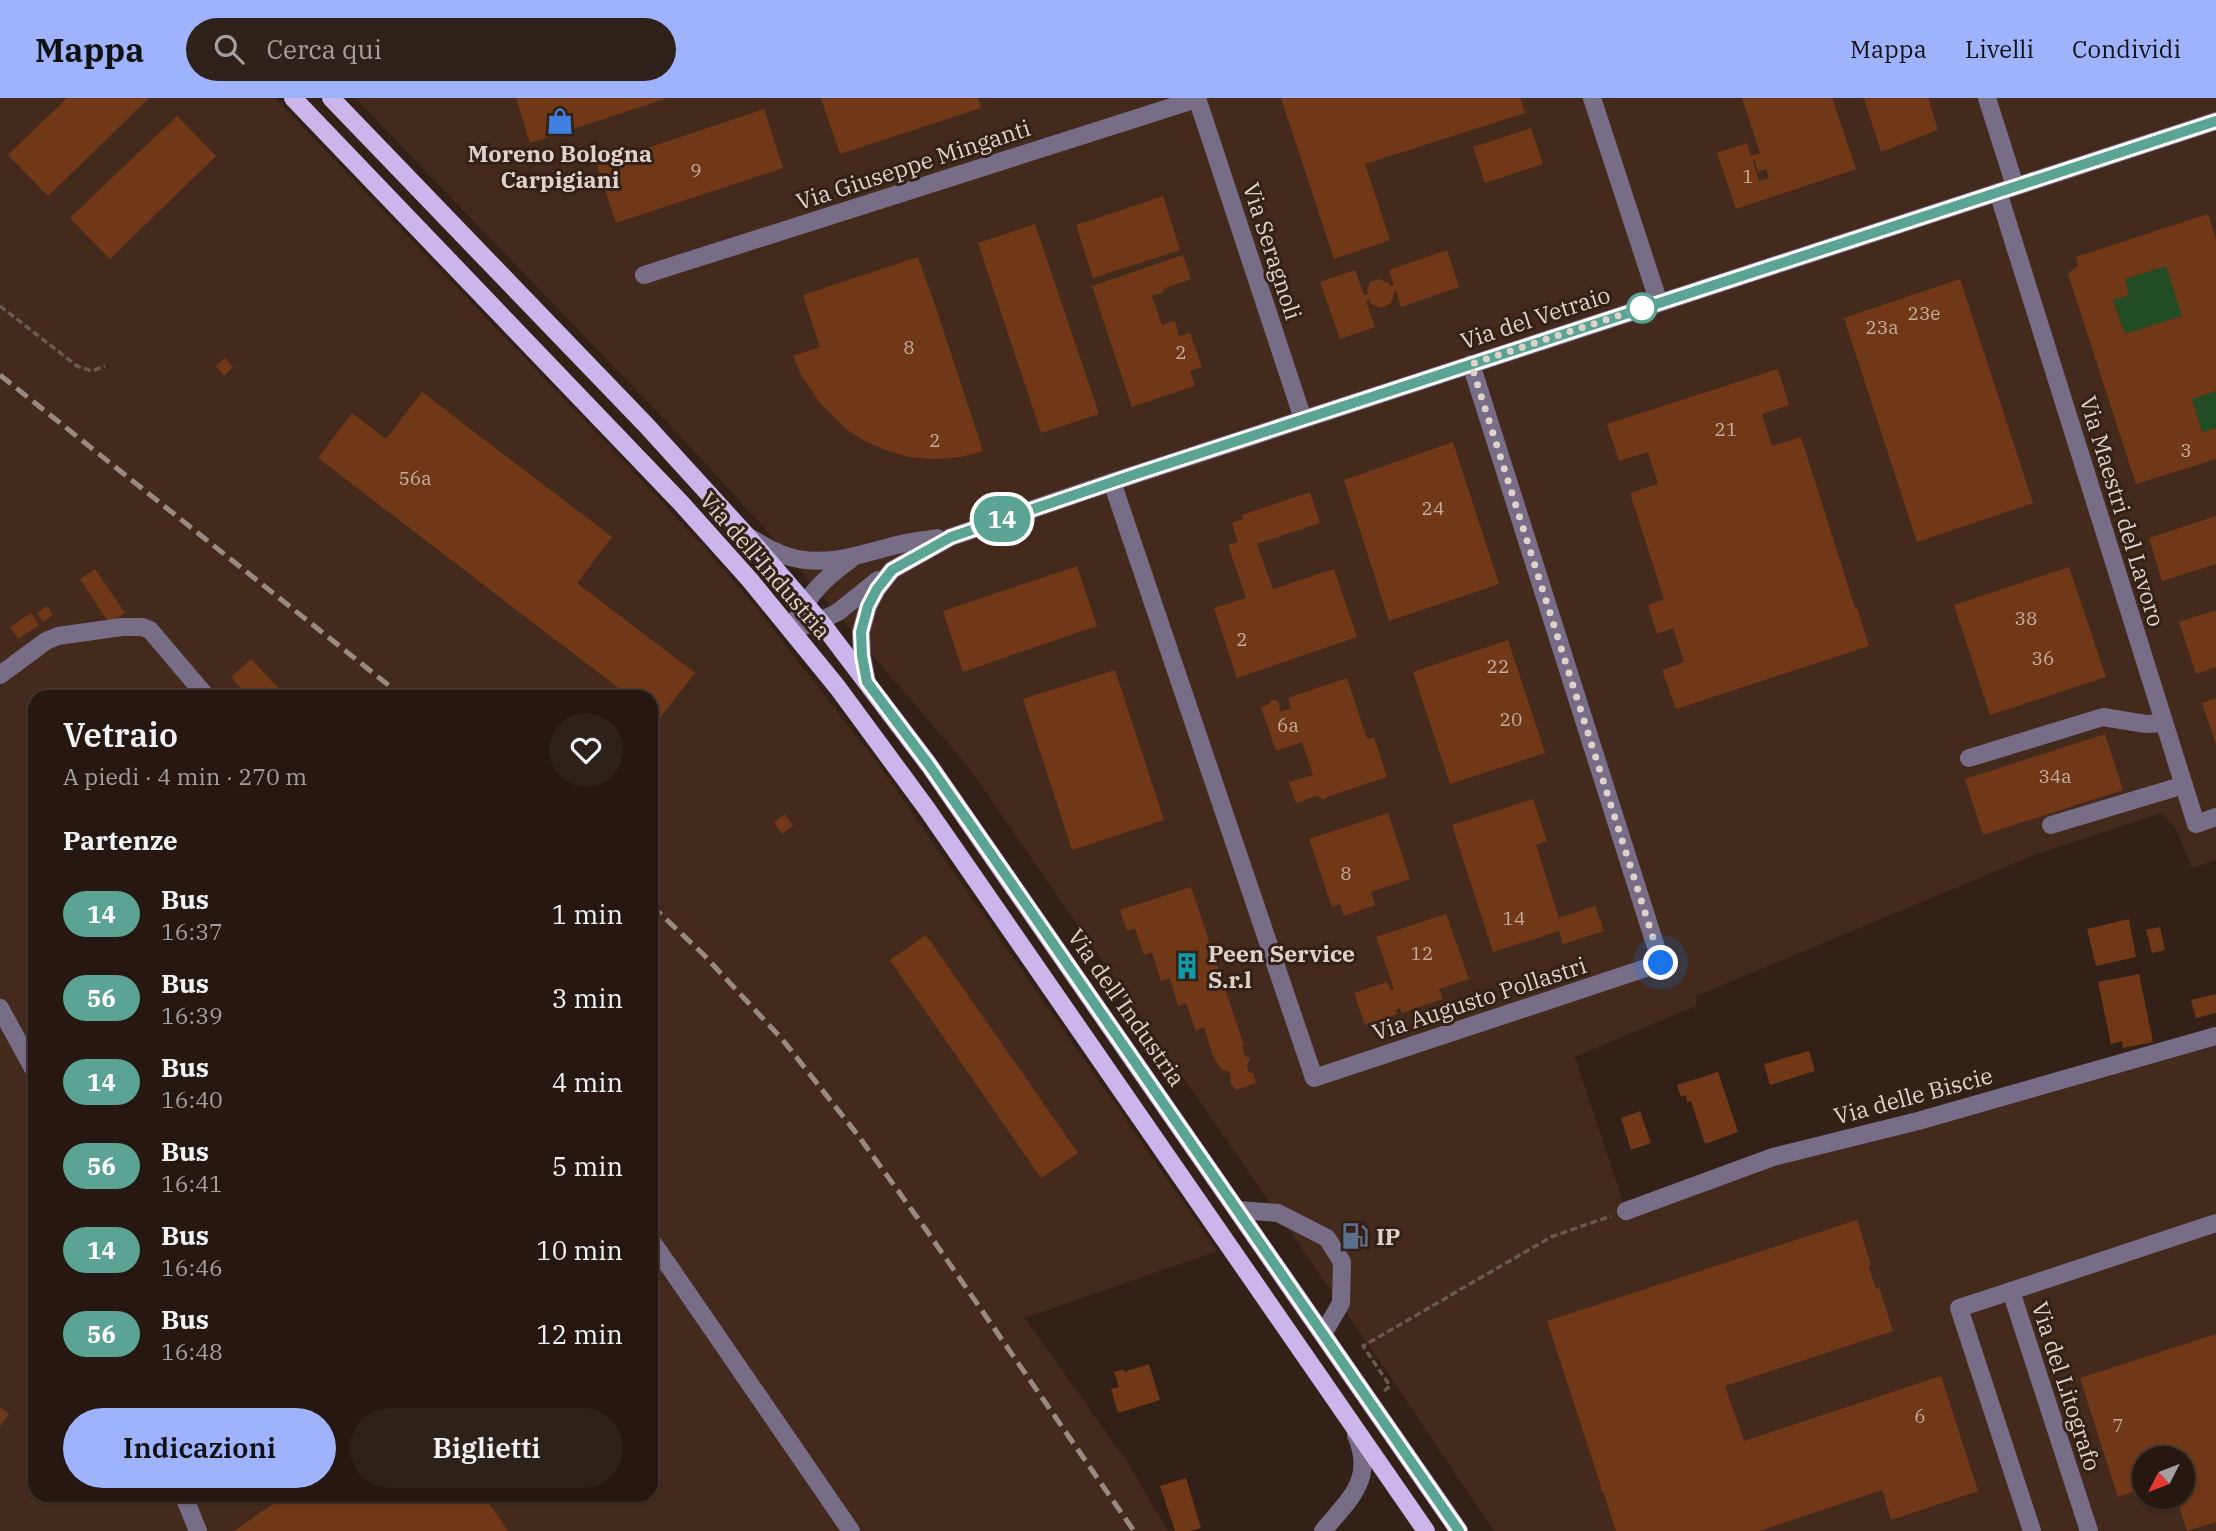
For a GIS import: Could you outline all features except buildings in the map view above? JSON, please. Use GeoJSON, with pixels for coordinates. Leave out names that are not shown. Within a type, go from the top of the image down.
{"type":"FeatureCollection","features":[{"type":"Feature","properties":{"kind":"main road","name":"Via dell'Industria"},"geometry":{"type":"LineString","coordinates":[[293,98],[681,503],[750,580],[838,688],[934,819],[1426,1531]]}},
{"type":"Feature","properties":{"kind":"main road","name":"Via dell'Industria"},"geometry":{"type":"LineString","coordinates":[[331,98],[636,415],[748,537],[820,621],[929,765],[1459,1531]]}},
{"type":"Feature","properties":{"kind":"street"},"geometry":{"type":"LineString","coordinates":[[1592,98],[1659,303]]}},
{"type":"Feature","properties":{"kind":"street","name":"Via Maestri del Lavoro"},"geometry":{"type":"LineString","coordinates":[[1987,98],[2006,189],[2183,785],[2196,824],[2216,817]]}},
{"type":"Feature","properties":{"kind":"street","name":"Via Giuseppe Minganti"},"geometry":{"type":"LineString","coordinates":[[644,275],[1197,99]]}},
{"type":"Feature","properties":{"kind":"street","name":"Via Seragnoli"},"geometry":{"type":"LineString","coordinates":[[1197,99],[1303,419]]}},
{"type":"Feature","properties":{"kind":"street","name":"Via del Vetraio"},"geometry":{"type":"LineString","coordinates":[[791,630],[838,612],[892,570],[951,537],[1303,419],[2216,121]]}},
{"type":"Feature","properties":{"kind":"street","name":"Via Augusto Pollastri"},"geometry":{"type":"LineString","coordinates":[[1112,482],[1314,1078],[1340,1070],[1661,963],[1471,364]]}},
{"type":"Feature","properties":{"kind":"street","name":"Via del Vetraio"},"geometry":{"type":"LineString","coordinates":[[748,537],[797,559],[823,561],[853,558],[905,543],[951,537]]}},
{"type":"Feature","properties":{"kind":"street","name":"Via del Vetraio"},"geometry":{"type":"LineString","coordinates":[[791,630],[804,603],[828,575],[853,558]]}},
{"type":"Feature","properties":{"kind":"street","name":"Via del Vetraio"},"geometry":{"type":"LineString","coordinates":[[867,682],[861,632],[868,606],[892,570]]}},
{"type":"Feature","properties":{"kind":"street"},"geometry":{"type":"LineString","coordinates":[[0,675],[46,641],[58,636],[122,627],[142,627],[150,630],[201,690]]}},
{"type":"Feature","properties":{"kind":"street"},"geometry":{"type":"LineString","coordinates":[[1969,758],[2103,717],[2146,724],[2164,723]]}},
{"type":"Feature","properties":{"kind":"street"},"geometry":{"type":"LineString","coordinates":[[2051,825],[2183,785]]}},
{"type":"Feature","properties":{"kind":"street"},"geometry":{"type":"LineString","coordinates":[[0,1008],[28,1059]]}},
{"type":"Feature","properties":{"kind":"street","name":"Via delle Biscie"},"geometry":{"type":"LineString","coordinates":[[1626,1211],[1773,1157],[1917,1121],[2216,1036]]}},
{"type":"Feature","properties":{"kind":"street"},"geometry":{"type":"LineString","coordinates":[[1238,1210],[1278,1213],[1327,1238],[1342,1262],[1341,1303],[1323,1334]]}},
{"type":"Feature","properties":{"kind":"street"},"geometry":{"type":"LineString","coordinates":[[2011,1291],[2216,1223]]}},
{"type":"Feature","properties":{"kind":"street"},"geometry":{"type":"LineString","coordinates":[[658,1250],[851,1531]]}},
{"type":"Feature","properties":{"kind":"street","name":"Via del Litografo"},"geometry":{"type":"LineString","coordinates":[[2032,1531],[1959,1308],[2011,1291],[2089,1531]]}},
{"type":"Feature","properties":{"kind":"street"},"geometry":{"type":"LineString","coordinates":[[1323,1531],[1352,1495],[1363,1473],[1363,1455],[1353,1425]]}},
{"type":"Feature","properties":{"kind":"street"},"geometry":{"type":"LineString","coordinates":[[186,1502],[198,1531]]}},
{"type":"Feature","properties":{"kind":"path"},"geometry":{"type":"LineString","coordinates":[[0,306],[78,366],[92,371],[105,366]]}},
{"type":"Feature","properties":{"kind":"path"},"geometry":{"type":"LineString","coordinates":[[1391,1386],[1363,1346],[1551,1237],[1626,1211]]}},
{"type":"Feature","properties":{"kind":"shaded area"},"geometry":{"type":"Polygon","coordinates":[[[0,98],[275,98],[612,449],[756,607],[882,769],[1217,1251],[1025,1318],[1127,1462],[1168,1531],[0,1531],[0,98]]]}},
{"type":"Feature","properties":{"kind":"shaded area"},"geometry":{"type":"Polygon","coordinates":[[[355,98],[2216,98],[2216,860],[2192,868],[2176,829],[2162,813],[2032,856],[1697,996],[1696,1006],[1575,1057],[1626,1210],[1725,1172],[2216,1035],[2216,1531],[1494,1531],[969,768],[759,522],[667,422],[355,98]]]}},
{"type":"Feature","properties":{"kind":"green space"},"geometry":{"type":"Polygon","coordinates":[[[2166,266],[2182,316],[2125,334],[2113,300],[2129,294],[2125,279],[2166,266]]]}},
{"type":"Feature","properties":{"kind":"green space"},"geometry":{"type":"Polygon","coordinates":[[[2216,391],[2216,428],[2202,432],[2192,399],[2216,391]]]}},
{"type":"Feature","properties":{"kind":"railway"},"geometry":{"type":"LineString","coordinates":[[0,375],[394,690]]}},
{"type":"Feature","properties":{"kind":"railway"},"geometry":{"type":"LineString","coordinates":[[658,912],[703,954],[782,1039],[857,1134],[1134,1531]]}},
{"type":"Feature","properties":{"kind":"bus line","name":"14"},"geometry":{"type":"LineString","coordinates":[[1459,1531],[929,765],[867,682],[861,632],[868,606],[877,589],[892,570],[951,537],[2216,121]]}},
{"type":"Feature","properties":{"kind":"place","name":"Moreno Bologna Carpigiani"},"geometry":{"type":"Point","coordinates":[560,121]}},
{"type":"Feature","properties":{"kind":"place","name":"Peen Service S.r.l"},"geometry":{"type":"Point","coordinates":[1187,966]}},
{"type":"Feature","properties":{"kind":"place","name":"IP"},"geometry":{"type":"Point","coordinates":[1355,1236]}},
{"type":"Feature","properties":{"kind":"route"},"geometry":{"type":"LineString","coordinates":[[1642,308],[1471,364],[1661,963]]}}]}
